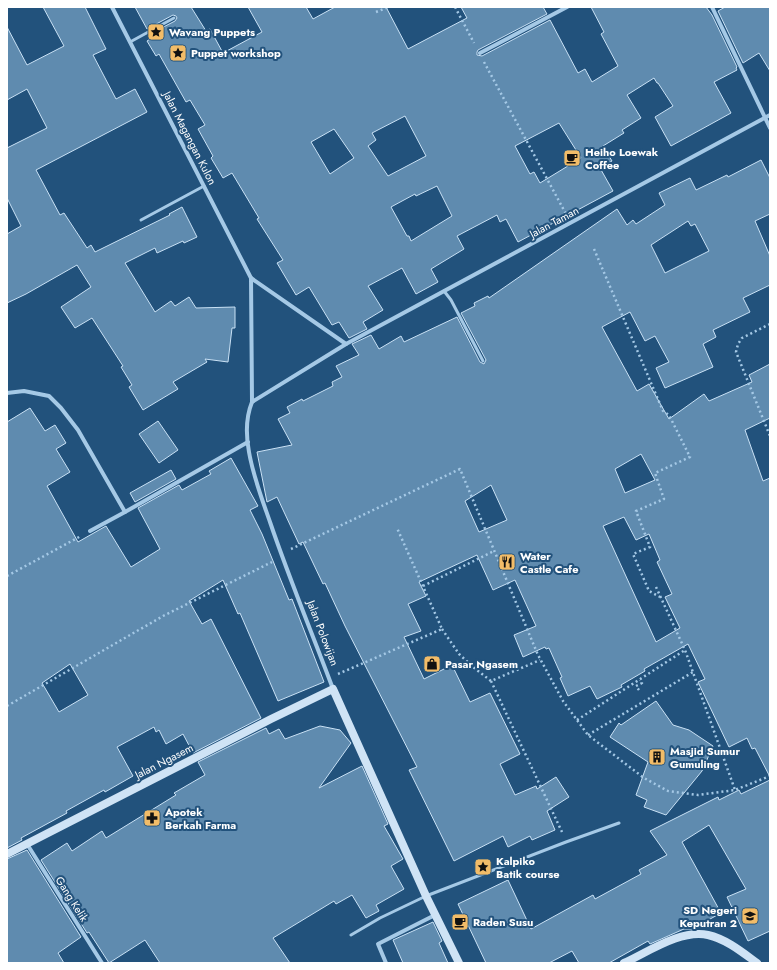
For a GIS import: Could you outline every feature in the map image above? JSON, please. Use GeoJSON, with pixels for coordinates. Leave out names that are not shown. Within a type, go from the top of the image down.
{"type":"FeatureCollection","features":[{"type":"Feature","properties":{"kind":"street","name":"Jalan Magangan Kulon"},"geometry":{"type":"LineString","coordinates":[[112,7],[251,278],[252,402]]}},
{"type":"Feature","properties":{"kind":"street"},"geometry":{"type":"LineString","coordinates":[[480,53],[567,7]]}},
{"type":"Feature","properties":{"kind":"street"},"geometry":{"type":"LineString","coordinates":[[712,7],[770,128]]}},
{"type":"Feature","properties":{"kind":"street","name":"Jalan Taman"},"geometry":{"type":"LineString","coordinates":[[346,344],[770,115]]}},
{"type":"Feature","properties":{"kind":"street","name":"Jalan Magangan Kulon"},"geometry":{"type":"LineString","coordinates":[[251,278],[346,344]]}},
{"type":"Feature","properties":{"kind":"street"},"geometry":{"type":"LineString","coordinates":[[252,402],[346,344]]}},
{"type":"Feature","properties":{"kind":"street"},"geometry":{"type":"LineString","coordinates":[[7,393],[24,391],[48,396],[61,408],[78,430],[125,512]]}},
{"type":"Feature","properties":{"kind":"street","name":"Jalan Polowijan"},"geometry":{"type":"LineString","coordinates":[[252,402],[248,412],[248,442],[253,471],[282,556],[333,689],[426,896],[459,963]]}},
{"type":"Feature","properties":{"kind":"street"},"geometry":{"type":"LineString","coordinates":[[90,531],[248,442]]}},
{"type":"Feature","properties":{"kind":"street","name":"Jalan Ngasem"},"geometry":{"type":"LineString","coordinates":[[7,854],[271,719],[333,689]]}},
{"type":"Feature","properties":{"kind":"street","name":"Gang Kelik"},"geometry":{"type":"LineString","coordinates":[[28,844],[102,963]]}},
{"type":"Feature","properties":{"kind":"street"},"geometry":{"type":"LineString","coordinates":[[386,963],[378,944],[435,915]]}},
{"type":"Feature","properties":{"kind":"street"},"geometry":{"type":"LineString","coordinates":[[624,963],[672,940],[697,934],[709,935],[721,940],[740,951],[756,963]]}},
{"type":"Feature","properties":{"kind":"lane"},"geometry":{"type":"LineString","coordinates":[[130,42],[174,18]]}},
{"type":"Feature","properties":{"kind":"lane"},"geometry":{"type":"LineString","coordinates":[[142,220],[204,186]]}},
{"type":"Feature","properties":{"kind":"lane"},"geometry":{"type":"LineString","coordinates":[[444,291],[483,361]]}},
{"type":"Feature","properties":{"kind":"lane"},"geometry":{"type":"LineString","coordinates":[[351,935],[380,918],[426,896],[619,823]]}},
{"type":"Feature","properties":{"kind":"path"},"geometry":{"type":"LineString","coordinates":[[376,12],[389,7]]}},
{"type":"Feature","properties":{"kind":"path"},"geometry":{"type":"LineString","coordinates":[[455,7],[562,206]]}},
{"type":"Feature","properties":{"kind":"path"},"geometry":{"type":"LineString","coordinates":[[594,249],[663,411],[669,415],[690,458],[655,473],[664,499],[636,511],[650,547],[633,554],[649,591],[660,598]]}},
{"type":"Feature","properties":{"kind":"path"},"geometry":{"type":"LineString","coordinates":[[770,324],[742,338],[738,344],[736,352],[770,436]]}},
{"type":"Feature","properties":{"kind":"path"},"geometry":{"type":"LineString","coordinates":[[7,706],[163,616],[270,564],[292,548],[460,469],[540,660],[563,701],[588,735],[644,778],[668,791],[698,795],[735,790],[770,776]]}},
{"type":"Feature","properties":{"kind":"path"},"geometry":{"type":"LineString","coordinates":[[397,528],[442,629],[459,654],[491,681],[566,842]]}},
{"type":"Feature","properties":{"kind":"path"},"geometry":{"type":"LineString","coordinates":[[7,576],[90,531]]}},
{"type":"Feature","properties":{"kind":"path"},"geometry":{"type":"LineString","coordinates":[[423,586],[494,551]]}},
{"type":"Feature","properties":{"kind":"path"},"geometry":{"type":"LineString","coordinates":[[656,588],[685,650],[735,790]]}},
{"type":"Feature","properties":{"kind":"path"},"geometry":{"type":"LineString","coordinates":[[329,678],[442,629]]}},
{"type":"Feature","properties":{"kind":"path"},"geometry":{"type":"LineString","coordinates":[[577,720],[685,650]]}},
{"type":"Feature","properties":{"kind":"path"},"geometry":{"type":"LineString","coordinates":[[491,681],[540,660]]}},
{"type":"Feature","properties":{"kind":"path"},"geometry":{"type":"LineString","coordinates":[[588,735],[693,672]]}},
{"type":"Feature","properties":{"kind":"path"},"geometry":{"type":"LineString","coordinates":[[639,690],[636,686],[642,683],[640,680]]}},
{"type":"Feature","properties":{"kind":"building"},"geometry":{"type":"Polygon","coordinates":[[[43,7],[85,7],[106,49],[93,55],[116,99],[135,89],[147,112],[36,170],[60,215],[64,213],[87,248],[91,245],[95,252],[170,215],[169,214],[182,207],[197,237],[184,243],[183,241],[157,253],[155,248],[125,263],[155,312],[171,301],[175,306],[189,297],[196,308],[235,307],[235,328],[232,328],[228,362],[205,359],[207,362],[173,382],[178,389],[143,410],[129,387],[132,385],[121,367],[123,366],[92,318],[75,328],[61,307],[91,287],[77,265],[7,303],[7,234],[21,226],[7,198],[7,148],[47,128],[27,89],[7,100],[7,27],[27,65],[64,46],[43,7]]]}},
{"type":"Feature","properties":{"kind":"building"},"geometry":{"type":"Polygon","coordinates":[[[135,7],[191,7],[206,31],[210,29],[223,53],[262,32],[248,7],[306,7],[313,19],[335,7],[386,7],[408,49],[467,18],[461,7],[543,7],[547,14],[478,50],[477,55],[482,56],[550,20],[578,73],[585,69],[592,82],[618,66],[601,34],[604,32],[591,7],[706,7],[712,15],[737,67],[737,70],[714,82],[731,113],[671,146],[655,117],[673,106],[654,78],[627,95],[641,118],[622,130],[624,133],[603,146],[612,161],[600,168],[613,191],[518,242],[506,219],[500,222],[497,215],[457,236],[464,249],[431,269],[438,282],[416,294],[402,268],[368,286],[383,310],[363,322],[367,329],[349,338],[339,322],[332,325],[309,287],[296,295],[277,263],[283,260],[257,219],[259,218],[232,173],[223,178],[211,158],[213,156],[198,129],[205,125],[190,100],[186,102],[159,54],[156,56],[147,41],[152,38],[150,34],[175,21],[177,18],[176,16],[173,15],[147,29],[135,7]],[[405,116],[372,133],[376,140],[368,146],[388,176],[426,156],[405,116]],[[559,123],[515,146],[530,174],[534,172],[540,183],[581,158],[559,123]],[[334,129],[311,142],[330,174],[354,158],[334,129]],[[437,186],[416,196],[415,194],[391,207],[411,241],[452,216],[437,186]]]}},
{"type":"Feature","properties":{"kind":"building"},"geometry":{"type":"Polygon","coordinates":[[[725,7],[770,7],[770,71],[759,53],[743,63],[718,11],[725,7]]]}},
{"type":"Feature","properties":{"kind":"building"},"geometry":{"type":"Polygon","coordinates":[[[761,160],[770,178],[770,214],[755,221],[770,256],[770,285],[743,298],[750,312],[713,330],[716,337],[703,344],[713,367],[665,388],[656,368],[669,362],[655,336],[645,341],[630,312],[602,327],[637,391],[649,384],[669,419],[704,394],[709,401],[752,382],[749,375],[770,364],[770,418],[745,430],[763,481],[770,478],[770,777],[755,748],[752,749],[747,738],[729,747],[698,682],[705,679],[688,644],[644,669],[645,671],[621,685],[622,687],[597,699],[590,686],[568,696],[560,678],[562,677],[549,648],[546,649],[545,647],[523,657],[514,635],[536,626],[515,580],[493,590],[477,555],[419,582],[426,596],[408,604],[421,631],[404,637],[424,679],[452,665],[470,702],[490,693],[520,754],[500,764],[515,795],[536,786],[537,789],[556,777],[569,797],[547,811],[555,830],[532,840],[530,836],[508,847],[503,836],[454,861],[409,770],[417,767],[345,626],[325,583],[323,584],[303,542],[299,544],[277,497],[267,502],[257,452],[292,445],[278,419],[290,413],[287,407],[333,386],[332,382],[342,377],[336,366],[359,355],[352,344],[371,335],[379,349],[401,336],[404,342],[457,317],[480,362],[484,364],[486,360],[461,313],[475,306],[474,303],[488,296],[489,298],[617,209],[627,225],[633,220],[636,224],[665,205],[659,193],[690,178],[696,190],[727,175],[728,177],[761,160]],[[688,221],[651,245],[665,273],[709,251],[695,224],[691,226],[688,221]],[[641,454],[615,469],[625,493],[655,480],[641,454]],[[491,485],[465,501],[479,532],[507,520],[491,485]],[[624,517],[603,526],[656,642],[680,628],[665,597],[672,594],[657,562],[660,560],[649,534],[636,540],[624,517]]]}},
{"type":"Feature","properties":{"kind":"building"},"geometry":{"type":"Polygon","coordinates":[[[30,408],[45,431],[55,425],[66,443],[56,449],[70,472],[47,486],[78,542],[106,526],[131,567],[160,549],[138,508],[179,485],[182,490],[211,474],[209,471],[231,458],[258,506],[250,510],[262,534],[289,600],[292,599],[324,682],[278,701],[240,613],[238,614],[223,580],[189,601],[202,624],[211,619],[261,718],[193,753],[183,734],[166,744],[159,730],[156,732],[154,727],[117,747],[133,776],[105,792],[104,790],[66,811],[67,813],[21,838],[22,840],[7,848],[7,422],[30,408]],[[70,664],[42,683],[59,712],[88,695],[70,664]]]}},
{"type":"Feature","properties":{"kind":"building"},"geometry":{"type":"Polygon","coordinates":[[[158,421],[178,450],[159,463],[139,434],[158,421]]]}},
{"type":"Feature","properties":{"kind":"building"},"geometry":{"type":"Polygon","coordinates":[[[171,470],[176,479],[135,502],[130,493],[171,470]]]}},
{"type":"Feature","properties":{"kind":"building"},"geometry":{"type":"Polygon","coordinates":[[[656,701],[673,725],[689,730],[713,746],[702,771],[666,815],[644,807],[647,800],[636,795],[648,762],[610,737],[619,723],[621,725],[656,701]]]}},
{"type":"Feature","properties":{"kind":"building"},"geometry":{"type":"Polygon","coordinates":[[[320,726],[340,730],[351,743],[319,788],[362,766],[388,824],[384,826],[403,859],[391,866],[404,889],[376,905],[379,911],[366,918],[352,895],[336,904],[334,901],[273,938],[290,963],[160,963],[145,940],[109,963],[89,932],[87,933],[41,860],[67,843],[72,851],[102,831],[106,838],[176,795],[174,793],[205,775],[198,762],[266,728],[269,734],[279,729],[285,739],[320,726]]]}},
{"type":"Feature","properties":{"kind":"building"},"geometry":{"type":"Polygon","coordinates":[[[770,780],[770,931],[748,941],[727,897],[746,889],[709,825],[682,842],[721,913],[692,929],[684,929],[650,944],[648,941],[609,963],[579,963],[572,951],[549,963],[486,963],[458,904],[508,880],[531,929],[593,895],[595,899],[641,874],[639,870],[667,855],[650,831],[718,797],[719,800],[739,790],[741,794],[770,780]]]}},
{"type":"Feature","properties":{"kind":"building"},"geometry":{"type":"Polygon","coordinates":[[[27,850],[81,937],[58,953],[64,963],[7,963],[7,859],[27,850]]]}},
{"type":"Feature","properties":{"kind":"building"},"geometry":{"type":"Polygon","coordinates":[[[433,922],[442,941],[439,943],[448,963],[403,963],[393,940],[433,922]]]}},
{"type":"Feature","properties":{"kind":"place","name":"Wavang Puppets"},"geometry":{"type":"Point","coordinates":[156,32]}},
{"type":"Feature","properties":{"kind":"place","name":"Puppet workshop"},"geometry":{"type":"Point","coordinates":[178,53]}},
{"type":"Feature","properties":{"kind":"place","name":"Heiho Loewak Coffee"},"geometry":{"type":"Point","coordinates":[572,158]}},
{"type":"Feature","properties":{"kind":"place","name":"Water Castle Cafe"},"geometry":{"type":"Point","coordinates":[507,562]}},
{"type":"Feature","properties":{"kind":"place","name":"Pasar Ngasem"},"geometry":{"type":"Point","coordinates":[432,664]}},
{"type":"Feature","properties":{"kind":"place","name":"Masjid Sumur Gumuling"},"geometry":{"type":"Point","coordinates":[657,757]}},
{"type":"Feature","properties":{"kind":"place","name":"Apotek Berkah Farma"},"geometry":{"type":"Point","coordinates":[152,818]}},
{"type":"Feature","properties":{"kind":"place","name":"Kalpiko Batik course"},"geometry":{"type":"Point","coordinates":[483,867]}},
{"type":"Feature","properties":{"kind":"place","name":"SD Negeri Keputran 2"},"geometry":{"type":"Point","coordinates":[750,916]}},
{"type":"Feature","properties":{"kind":"place","name":"Raden Susu"},"geometry":{"type":"Point","coordinates":[460,922]}}]}
